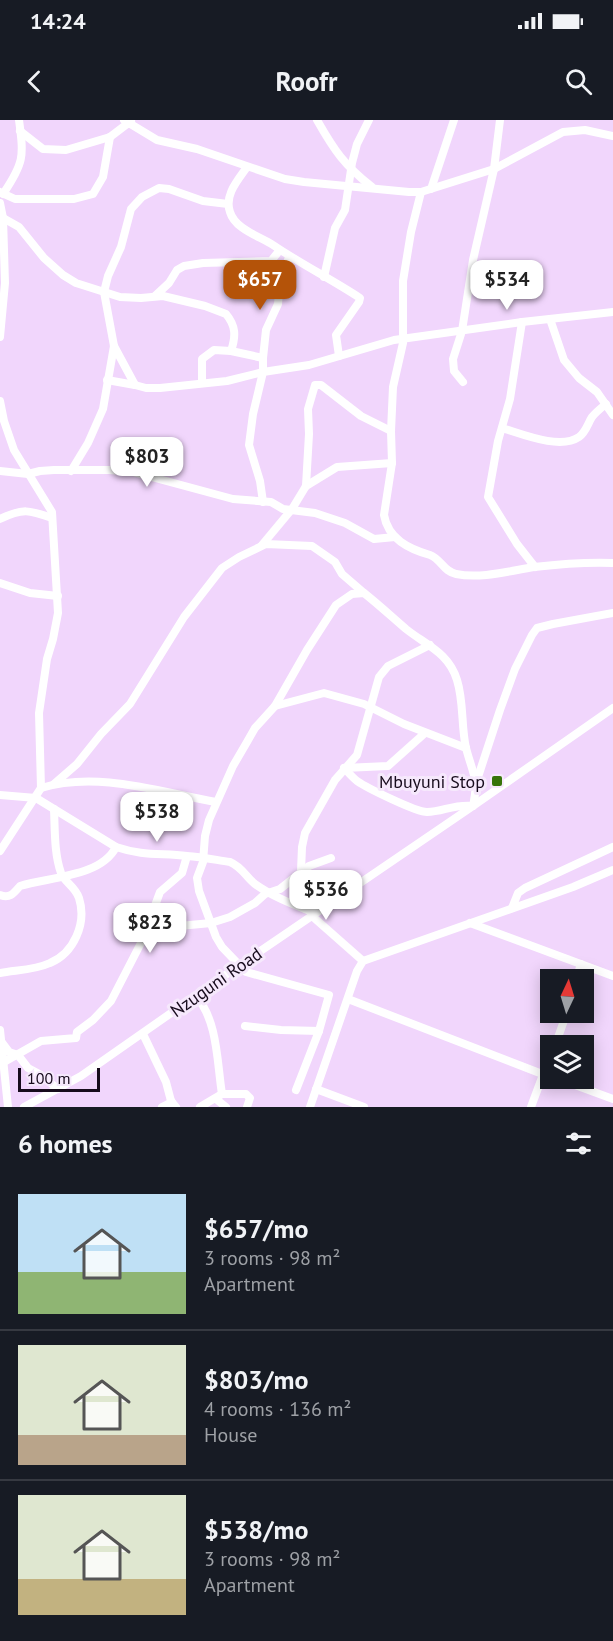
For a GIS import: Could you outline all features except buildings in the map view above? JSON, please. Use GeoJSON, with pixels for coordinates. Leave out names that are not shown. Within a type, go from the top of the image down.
{"type":"FeatureCollection","features":[{"type":"Feature","properties":{"kind":"street"},"geometry":{"type":"LineString","coordinates":[[19,120],[20,167],[1,193],[15,199],[74,199],[93,195],[103,177],[110,137]]}},
{"type":"Feature","properties":{"kind":"street"},"geometry":{"type":"LineString","coordinates":[[317,120],[330,144],[351,171],[373,188]]}},
{"type":"Feature","properties":{"kind":"street"},"geometry":{"type":"LineString","coordinates":[[324,277],[335,228],[345,210],[357,144],[369,120]]}},
{"type":"Feature","properties":{"kind":"street"},"geometry":{"type":"LineString","coordinates":[[431,189],[454,120]]}},
{"type":"Feature","properties":{"kind":"street"},"geometry":{"type":"LineString","coordinates":[[463,381],[453,368],[455,351],[462,331],[473,260],[494,169],[500,120]]}},
{"type":"Feature","properties":{"kind":"street"},"geometry":{"type":"LineString","coordinates":[[20,131],[39,147],[66,150],[110,137],[129,121],[157,140],[196,149],[294,181],[421,192],[494,169],[571,130],[601,132],[613,136]]}},
{"type":"Feature","properties":{"kind":"street"},"geometry":{"type":"LineString","coordinates":[[247,167],[232,188],[228,204],[230,215],[236,223],[360,299],[336,335],[339,356]]}},
{"type":"Feature","properties":{"kind":"street"},"geometry":{"type":"LineString","coordinates":[[135,385],[114,346],[104,292],[108,276],[121,247],[129,214],[142,197],[156,188],[164,188],[199,200],[228,204]]}},
{"type":"Feature","properties":{"kind":"street"},"geometry":{"type":"LineString","coordinates":[[421,192],[404,270],[403,339],[393,387],[392,463],[384,515],[386,524],[400,542],[436,558],[453,573],[485,574],[535,567],[613,563]]}},
{"type":"Feature","properties":{"kind":"street"},"geometry":{"type":"LineString","coordinates":[[0,203],[3,218],[0,337]]}},
{"type":"Feature","properties":{"kind":"street"},"geometry":{"type":"LineString","coordinates":[[3,218],[21,229],[44,258],[63,275],[81,285],[128,298],[155,296],[196,304],[226,314],[235,329],[235,340],[231,351]]}},
{"type":"Feature","properties":{"kind":"street"},"geometry":{"type":"LineString","coordinates":[[155,296],[169,283],[174,273],[184,266],[203,263],[270,261],[279,251]]}},
{"type":"Feature","properties":{"kind":"street"},"geometry":{"type":"LineString","coordinates":[[263,502],[260,481],[249,445],[253,414],[263,372],[262,358],[266,330],[278,304],[280,282],[289,257]]}},
{"type":"Feature","properties":{"kind":"street"},"geometry":{"type":"LineString","coordinates":[[107,380],[146,388],[227,381],[263,372],[309,365],[403,339],[613,312]]}},
{"type":"Feature","properties":{"kind":"street"},"geometry":{"type":"LineString","coordinates":[[550,319],[564,360],[579,378],[597,392],[613,415]]}},
{"type":"Feature","properties":{"kind":"street"},"geometry":{"type":"LineString","coordinates":[[522,322],[510,399],[488,491],[489,501],[535,567]]}},
{"type":"Feature","properties":{"kind":"street"},"geometry":{"type":"LineString","coordinates":[[71,471],[101,417],[114,346]]}},
{"type":"Feature","properties":{"kind":"street"},"geometry":{"type":"LineString","coordinates":[[202,383],[201,363],[205,356],[214,350],[231,351],[262,358]]}},
{"type":"Feature","properties":{"kind":"street"},"geometry":{"type":"LineString","coordinates":[[306,486],[308,409],[315,385],[321,385],[361,416],[391,430]]}},
{"type":"Feature","properties":{"kind":"street"},"geometry":{"type":"LineString","coordinates":[[0,401],[2,421],[14,450],[52,512],[58,597],[58,613],[46,659],[39,713],[41,788],[0,851]]}},
{"type":"Feature","properties":{"kind":"street"},"geometry":{"type":"LineString","coordinates":[[502,428],[545,441],[577,438],[584,432],[594,414],[606,404]]}},
{"type":"Feature","properties":{"kind":"street"},"geometry":{"type":"LineString","coordinates":[[54,784],[77,764],[101,734],[130,704],[169,638],[222,568],[262,545],[292,509],[306,486],[337,467],[392,463]]}},
{"type":"Feature","properties":{"kind":"street"},"geometry":{"type":"LineString","coordinates":[[0,471],[28,474],[40,471],[133,472],[233,499],[272,503],[281,508],[336,519],[374,538],[395,537]]}},
{"type":"Feature","properties":{"kind":"street"},"geometry":{"type":"LineString","coordinates":[[0,519],[22,510],[52,518]]}},
{"type":"Feature","properties":{"kind":"street"},"geometry":{"type":"LineString","coordinates":[[262,545],[285,544],[314,547],[335,562],[342,574],[412,634],[430,645],[446,659],[456,677],[461,698],[466,748],[477,781]]}},
{"type":"Feature","properties":{"kind":"street"},"geometry":{"type":"LineString","coordinates":[[0,583],[30,593],[58,597]]}},
{"type":"Feature","properties":{"kind":"street"},"geometry":{"type":"LineString","coordinates":[[296,1090],[320,1031],[329,994],[246,972],[219,943],[197,884],[204,858],[205,836],[216,802],[255,728],[275,705],[336,604],[352,594],[364,593]]}},
{"type":"Feature","properties":{"kind":"street"},"geometry":{"type":"LineString","coordinates":[[344,768],[366,787],[417,811],[473,806],[477,781],[500,710],[515,669],[537,628],[613,613]]}},
{"type":"Feature","properties":{"kind":"street"},"geometry":{"type":"LineString","coordinates":[[301,871],[305,833],[335,780],[357,755],[372,707],[377,681],[384,669],[430,645]]}},
{"type":"Feature","properties":{"kind":"street"},"geometry":{"type":"LineString","coordinates":[[275,705],[296,702],[322,693],[359,702],[425,733],[466,748]]}},
{"type":"Feature","properties":{"kind":"street","name":"Nzuguni Road"},"geometry":{"type":"LineString","coordinates":[[24,1107],[81,1077],[613,708]]}},
{"type":"Feature","properties":{"kind":"street"},"geometry":{"type":"LineString","coordinates":[[344,768],[388,766],[425,733]]}},
{"type":"Feature","properties":{"kind":"street"},"geometry":{"type":"LineString","coordinates":[[41,788],[54,784],[121,783],[216,802]]}},
{"type":"Feature","properties":{"kind":"street"},"geometry":{"type":"LineString","coordinates":[[0,795],[36,798],[116,847],[146,855],[188,856],[237,865],[255,883],[269,892],[285,902],[314,914],[363,961]]}},
{"type":"Feature","properties":{"kind":"street"},"geometry":{"type":"LineString","coordinates":[[0,973],[48,964],[63,954],[74,940],[82,921],[81,905],[74,887],[62,876],[58,860],[54,809]]}},
{"type":"Feature","properties":{"kind":"street"},"geometry":{"type":"LineString","coordinates":[[0,895],[7,897],[20,886],[86,870],[103,863],[112,855],[116,847]]}},
{"type":"Feature","properties":{"kind":"street"},"geometry":{"type":"LineString","coordinates":[[512,908],[518,893],[525,888],[613,847]]}},
{"type":"Feature","properties":{"kind":"street"},"geometry":{"type":"LineString","coordinates":[[4,1062],[41,1041],[76,1038],[77,1032],[111,1001],[148,929],[160,891],[182,873],[188,856]]}},
{"type":"Feature","properties":{"kind":"street"},"geometry":{"type":"LineString","coordinates":[[148,929],[211,923],[238,913],[269,892],[280,889],[301,871],[318,861],[331,858]]}},
{"type":"Feature","properties":{"kind":"street"},"geometry":{"type":"LineString","coordinates":[[310,1107],[357,971],[363,961],[612,872]]}},
{"type":"Feature","properties":{"kind":"street"},"geometry":{"type":"LineString","coordinates":[[470,923],[613,976]]}},
{"type":"Feature","properties":{"kind":"street"},"geometry":{"type":"LineString","coordinates":[[579,969],[581,964]]}},
{"type":"Feature","properties":{"kind":"street"},"geometry":{"type":"LineString","coordinates":[[196,996],[202,1003],[210,1023],[219,1097],[226,1107]]}},
{"type":"Feature","properties":{"kind":"street"},"geometry":{"type":"LineString","coordinates":[[348,999],[540,1072]]}},
{"type":"Feature","properties":{"kind":"street"},"geometry":{"type":"LineString","coordinates":[[245,1026],[320,1031]]}},
{"type":"Feature","properties":{"kind":"street"},"geometry":{"type":"LineString","coordinates":[[0,1030],[8,1107]]}},
{"type":"Feature","properties":{"kind":"street"},"geometry":{"type":"LineString","coordinates":[[143,1034],[166,1082],[174,1105],[162,1107]]}},
{"type":"Feature","properties":{"kind":"street"},"geometry":{"type":"LineString","coordinates":[[0,1040],[9,1052],[18,1055],[28,1068],[58,1089]]}},
{"type":"Feature","properties":{"kind":"street"},"geometry":{"type":"LineString","coordinates":[[316,1089],[364,1107]]}},
{"type":"Feature","properties":{"kind":"street"},"geometry":{"type":"LineString","coordinates":[[531,1107],[540,1089]]}},
{"type":"Feature","properties":{"kind":"street"},"geometry":{"type":"LineString","coordinates":[[586,1089],[613,1099]]}},
{"type":"Feature","properties":{"kind":"street"},"geometry":{"type":"LineString","coordinates":[[200,1107],[219,1097],[246,1094],[250,1098],[247,1107]]}},
{"type":"Feature","properties":{"kind":"place","name":"Mbuyuni Stop"},"geometry":{"type":"Point","coordinates":[497,781]}}]}
